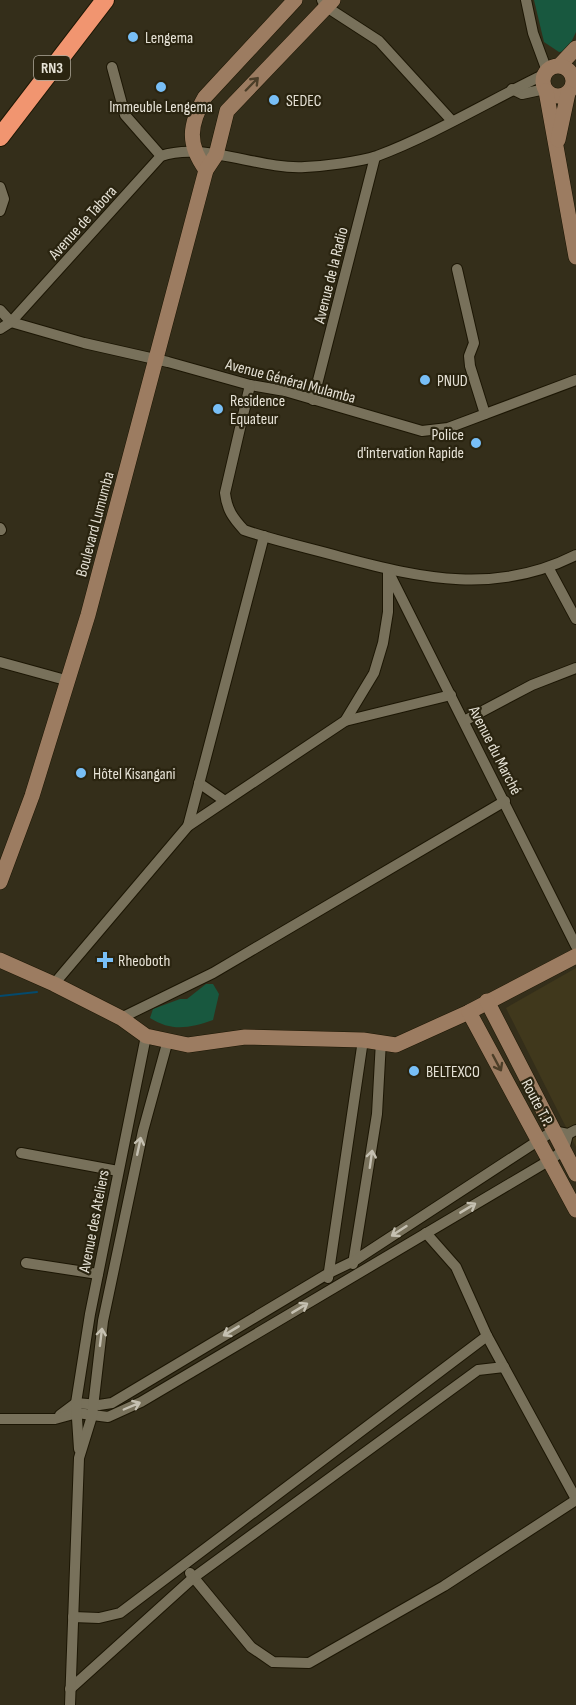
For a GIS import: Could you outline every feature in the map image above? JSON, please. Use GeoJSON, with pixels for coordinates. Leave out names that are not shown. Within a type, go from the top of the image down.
{"type":"FeatureCollection","features":[{"type":"Feature","properties":{"kind":"highway","name":"RN3"},"geometry":{"type":"LineString","coordinates":[[0,137],[105,0]]}},
{"type":"Feature","properties":{"kind":"street"},"geometry":{"type":"LineString","coordinates":[[206,170],[193,153],[196,112],[205,97],[295,0]]}},
{"type":"Feature","properties":{"kind":"street"},"geometry":{"type":"LineString","coordinates":[[526,0],[538,47],[562,78],[556,148]]}},
{"type":"Feature","properties":{"kind":"street"},"geometry":{"type":"LineString","coordinates":[[327,2],[379,41],[452,121]]}},
{"type":"Feature","properties":{"kind":"street","name":"Boulevard Lumumba"},"geometry":{"type":"LineString","coordinates":[[0,882],[32,796],[69,681],[157,361],[206,170],[216,155],[228,111],[327,2]]}},
{"type":"Feature","properties":{"kind":"street"},"geometry":{"type":"LineString","coordinates":[[576,48],[562,78],[556,148],[576,256]]}},
{"type":"Feature","properties":{"kind":"street"},"geometry":{"type":"LineString","coordinates":[[112,67],[125,115],[161,156],[172,152],[193,153],[216,155],[253,163],[305,167],[375,157],[452,121],[512,89],[562,78]]}},
{"type":"Feature","properties":{"kind":"street"},"geometry":{"type":"LineString","coordinates":[[205,97],[228,111]]}},
{"type":"Feature","properties":{"kind":"street","name":"Avenue de Tabora"},"geometry":{"type":"LineString","coordinates":[[0,329],[11,322],[161,156]]}},
{"type":"Feature","properties":{"kind":"street","name":"Avenue de la Radio"},"geometry":{"type":"LineString","coordinates":[[313,400],[375,157]]}},
{"type":"Feature","properties":{"kind":"street"},"geometry":{"type":"LineString","coordinates":[[0,187],[4,199],[0,211]]}},
{"type":"Feature","properties":{"kind":"street"},"geometry":{"type":"LineString","coordinates":[[457,269],[474,343],[469,356],[470,366],[485,414]]}},
{"type":"Feature","properties":{"kind":"street"},"geometry":{"type":"LineString","coordinates":[[0,309],[11,322]]}},
{"type":"Feature","properties":{"kind":"street","name":"Avenue Général Mulamba"},"geometry":{"type":"LineString","coordinates":[[11,322],[250,385],[285,391],[422,431],[448,428],[576,380]]}},
{"type":"Feature","properties":{"kind":"street"},"geometry":{"type":"LineString","coordinates":[[250,385],[225,494],[226,506],[244,530],[388,570],[473,581],[495,580],[549,568],[576,555]]}},
{"type":"Feature","properties":{"kind":"street"},"geometry":{"type":"LineString","coordinates":[[188,825],[264,536]]}},
{"type":"Feature","properties":{"kind":"street"},"geometry":{"type":"LineString","coordinates":[[549,568],[576,619]]}},
{"type":"Feature","properties":{"kind":"street"},"geometry":{"type":"LineString","coordinates":[[345,721],[374,673],[383,643],[388,612],[388,570]]}},
{"type":"Feature","properties":{"kind":"street","name":"Avenue du Marché"},"geometry":{"type":"LineString","coordinates":[[388,570],[576,946]]}},
{"type":"Feature","properties":{"kind":"street"},"geometry":{"type":"LineString","coordinates":[[0,662],[69,681]]}},
{"type":"Feature","properties":{"kind":"street"},"geometry":{"type":"LineString","coordinates":[[464,721],[532,685],[576,668]]}},
{"type":"Feature","properties":{"kind":"street"},"geometry":{"type":"LineString","coordinates":[[54,984],[188,825],[345,721],[451,695]]}},
{"type":"Feature","properties":{"kind":"street"},"geometry":{"type":"LineString","coordinates":[[199,783],[225,801]]}},
{"type":"Feature","properties":{"kind":"street"},"geometry":{"type":"LineString","coordinates":[[121,1018],[213,973],[505,801]]}},
{"type":"Feature","properties":{"kind":"street"},"geometry":{"type":"LineString","coordinates":[[0,960],[121,1018],[146,1036],[189,1045],[245,1037],[381,1041],[396,1046],[469,1012],[576,956]]}},
{"type":"Feature","properties":{"kind":"street","name":"Route T.P."},"geometry":{"type":"LineString","coordinates":[[487,1001],[566,1132],[564,1150],[576,1174]]}},
{"type":"Feature","properties":{"kind":"street","name":"Route T.P."},"geometry":{"type":"LineString","coordinates":[[469,1012],[576,1210]]}},
{"type":"Feature","properties":{"kind":"street","name":"Avenue des Ateliers"},"geometry":{"type":"LineString","coordinates":[[80,1458],[76,1408],[98,1274],[146,1036]]}},
{"type":"Feature","properties":{"kind":"street"},"geometry":{"type":"LineString","coordinates":[[70,1705],[80,1458],[92,1410],[106,1310],[142,1131],[168,1040]]}},
{"type":"Feature","properties":{"kind":"street"},"geometry":{"type":"LineString","coordinates":[[326,1293],[363,1040]]}},
{"type":"Feature","properties":{"kind":"street"},"geometry":{"type":"LineString","coordinates":[[350,1279],[377,1114],[381,1041]]}},
{"type":"Feature","properties":{"kind":"street"},"geometry":{"type":"LineString","coordinates":[[92,1410],[112,1402],[329,1273],[354,1261],[538,1140],[566,1132]]}},
{"type":"Feature","properties":{"kind":"street"},"geometry":{"type":"LineString","coordinates":[[0,1419],[55,1419],[76,1408],[92,1410],[108,1418],[141,1402],[564,1150]]}},
{"type":"Feature","properties":{"kind":"street"},"geometry":{"type":"LineString","coordinates":[[21,1153],[118,1172]]}},
{"type":"Feature","properties":{"kind":"street"},"geometry":{"type":"LineString","coordinates":[[184,1566],[251,1647],[273,1662],[309,1664],[444,1586],[576,1499],[487,1336],[456,1267],[426,1233]]}},
{"type":"Feature","properties":{"kind":"street"},"geometry":{"type":"LineString","coordinates":[[26,1263],[98,1274]]}},
{"type":"Feature","properties":{"kind":"street"},"geometry":{"type":"LineString","coordinates":[[73,1617],[99,1618],[120,1613],[487,1336]]}},
{"type":"Feature","properties":{"kind":"street"},"geometry":{"type":"LineString","coordinates":[[70,1689],[193,1578],[478,1370],[504,1367]]}},
{"type":"Feature","properties":{"kind":"street"},"geometry":{"type":"LineString","coordinates":[[405,1399],[413,1418]]}},
{"type":"Feature","properties":{"kind":"shaded area"},"geometry":{"type":"Polygon","coordinates":[[[576,968],[576,1147],[506,1008],[576,968]]]}},
{"type":"Feature","properties":{"kind":"green space"},"geometry":{"type":"Polygon","coordinates":[[[534,0],[576,0],[576,32],[567,51],[559,52],[544,42],[534,0]]]}},
{"type":"Feature","properties":{"kind":"green space"},"geometry":{"type":"Polygon","coordinates":[[[206,984],[213,984],[219,994],[213,1020],[197,1025],[174,1027],[150,1018],[153,1009],[180,999],[187,999],[206,984]]]}},
{"type":"Feature","properties":{"kind":"waterway"},"geometry":{"type":"LineString","coordinates":[[0,996],[37,992]]}},
{"type":"Feature","properties":{"kind":"place","name":"Lengema"},"geometry":{"type":"Point","coordinates":[133,37]}},
{"type":"Feature","properties":{"kind":"place","name":"Immeuble Lengema"},"geometry":{"type":"Point","coordinates":[161,87]}},
{"type":"Feature","properties":{"kind":"place","name":"SEDEC"},"geometry":{"type":"Point","coordinates":[274,100]}},
{"type":"Feature","properties":{"kind":"place","name":"PNUD"},"geometry":{"type":"Point","coordinates":[425,380]}},
{"type":"Feature","properties":{"kind":"place","name":"Residence Equateur"},"geometry":{"type":"Point","coordinates":[218,409]}},
{"type":"Feature","properties":{"kind":"place","name":"Police d'intervation Rapide"},"geometry":{"type":"Point","coordinates":[476,443]}},
{"type":"Feature","properties":{"kind":"place","name":"Hôtel Kisangani"},"geometry":{"type":"Point","coordinates":[81,773]}},
{"type":"Feature","properties":{"kind":"place","name":"Rheoboth"},"geometry":{"type":"Point","coordinates":[105,960]}},
{"type":"Feature","properties":{"kind":"place","name":"BELTEXCO"},"geometry":{"type":"Point","coordinates":[414,1071]}}]}
